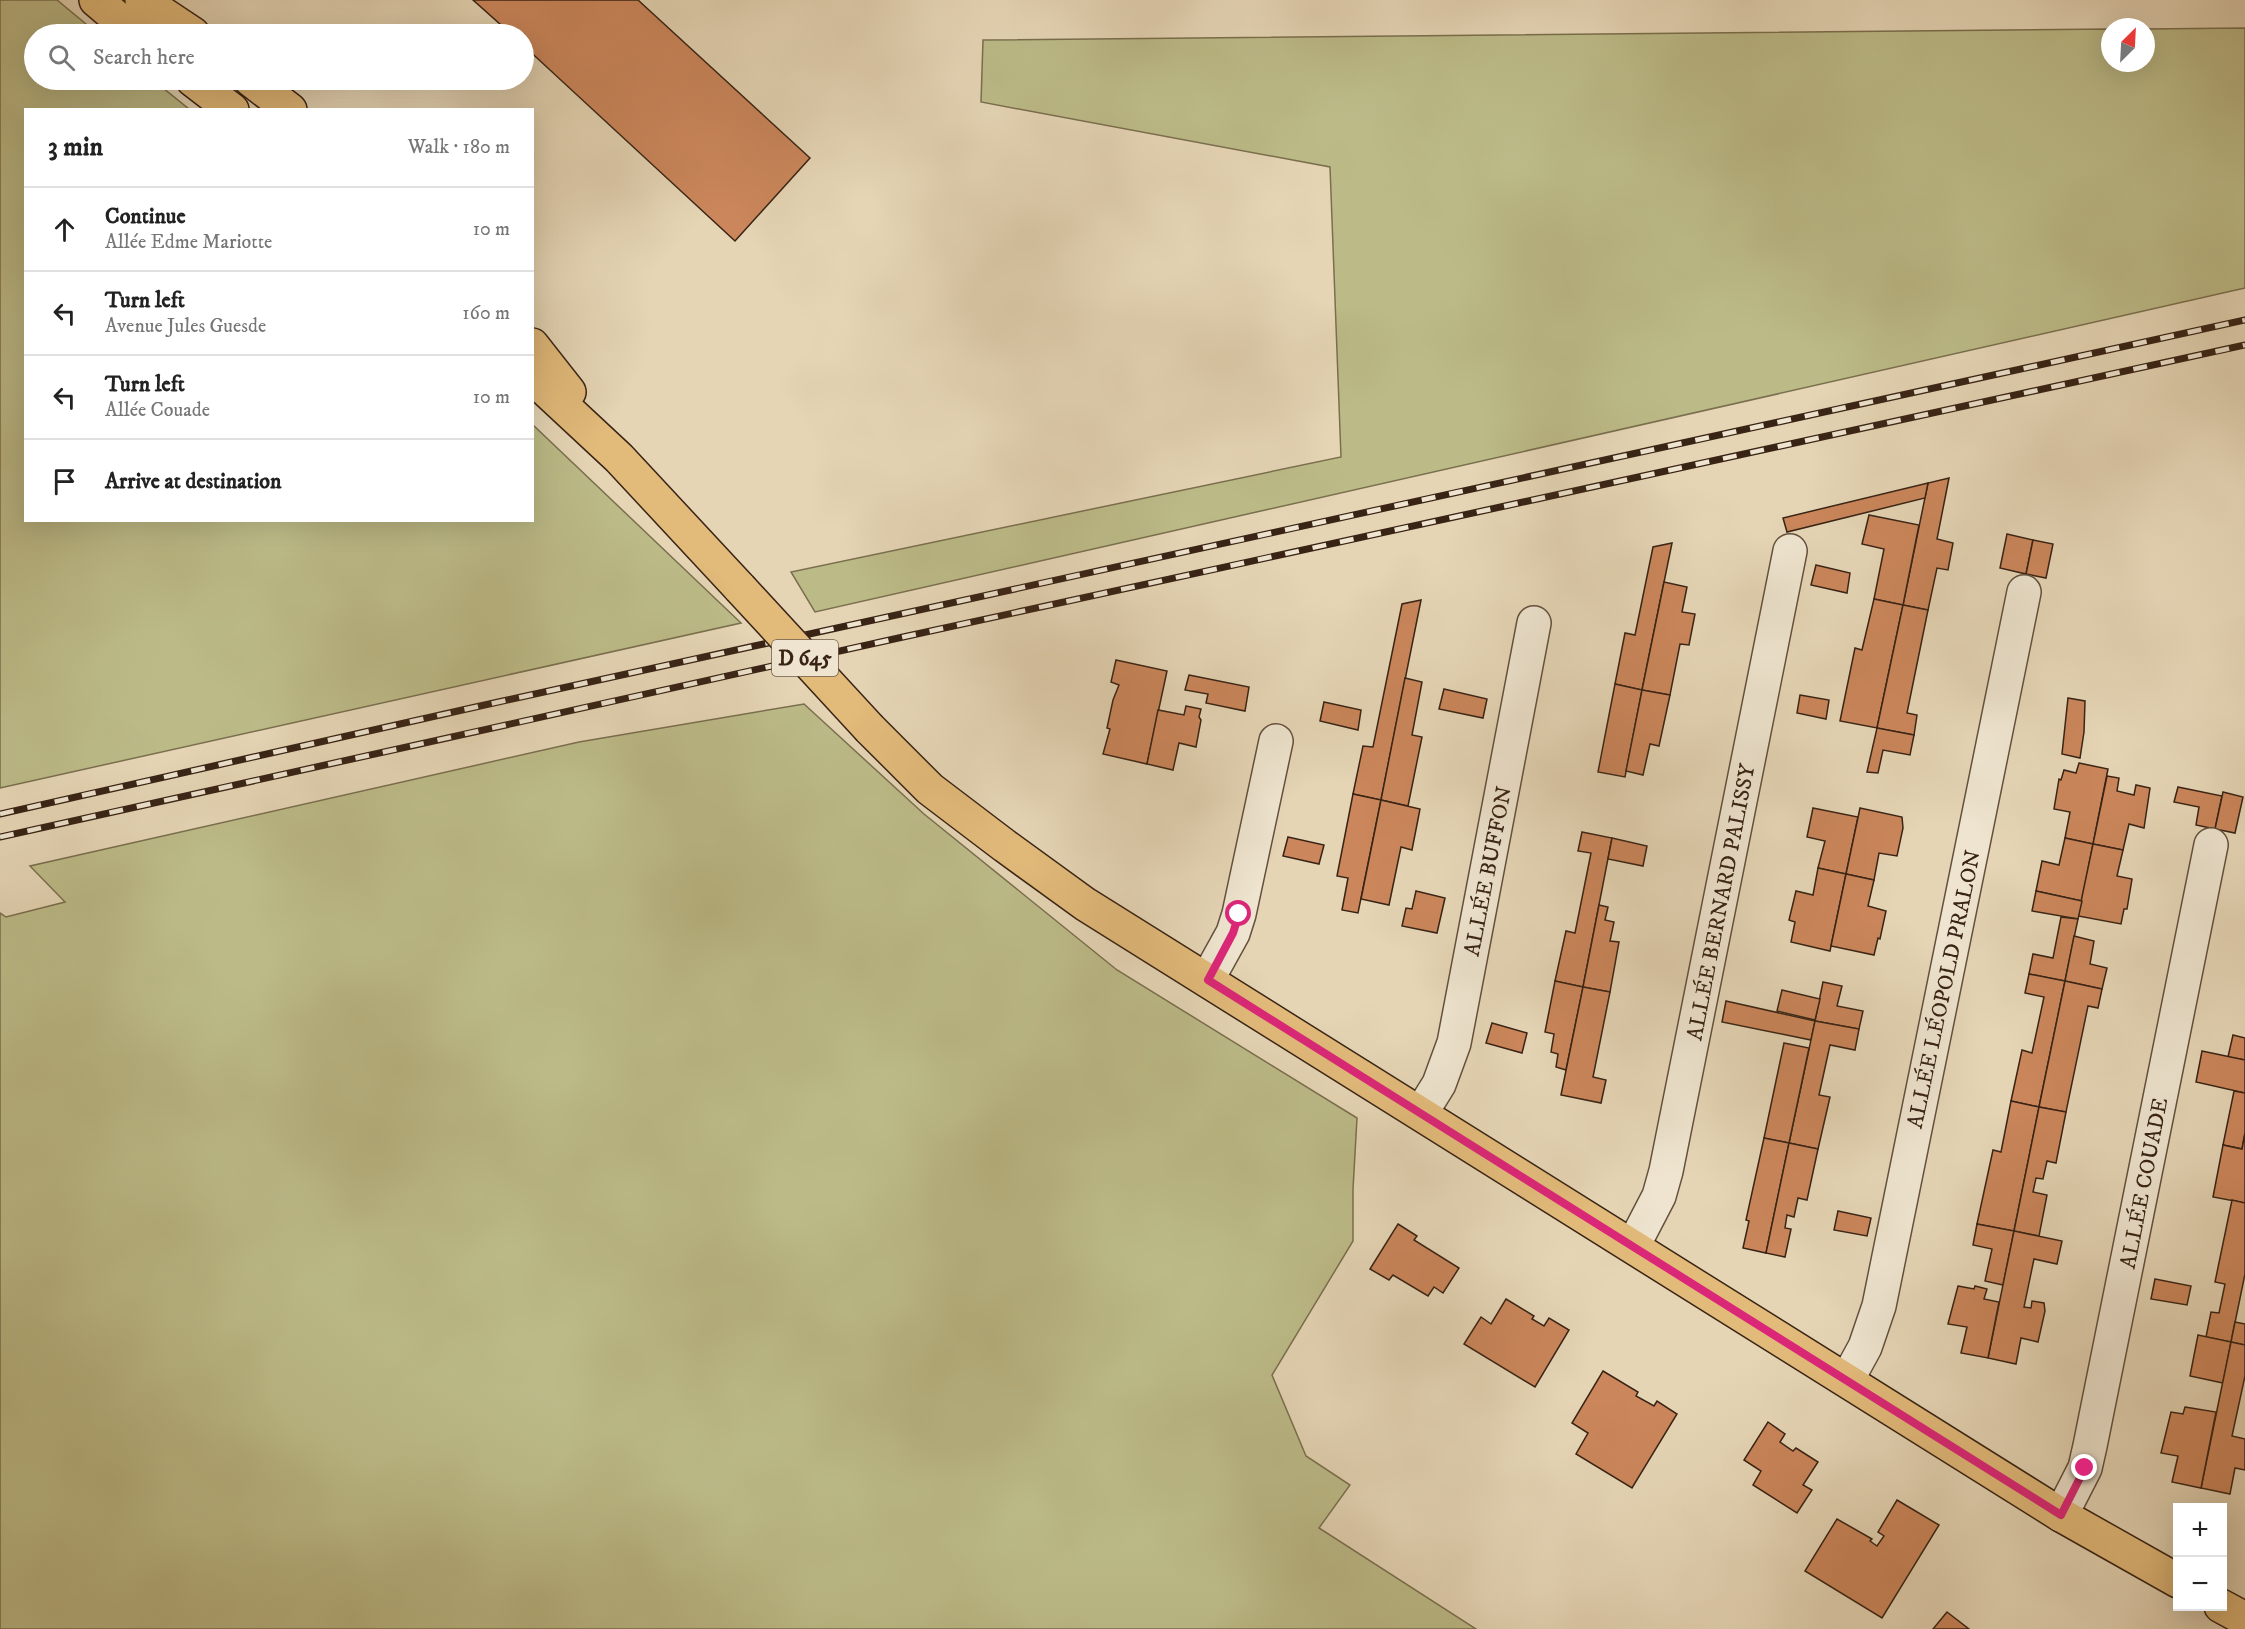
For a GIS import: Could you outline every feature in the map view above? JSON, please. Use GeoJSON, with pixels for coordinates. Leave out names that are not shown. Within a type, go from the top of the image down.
{"type":"FeatureCollection","features":[{"type":"Feature","properties":{"kind":"main road"},"geometry":{"type":"LineString","coordinates":[[96,0],[124,24]]}},
{"type":"Feature","properties":{"kind":"main road"},"geometry":{"type":"LineString","coordinates":[[142,0],[179,24]]}},
{"type":"Feature","properties":{"kind":"main road"},"geometry":{"type":"LineString","coordinates":[[206,90],[229,108]]}},
{"type":"Feature","properties":{"kind":"main road"},"geometry":{"type":"LineString","coordinates":[[264,90],[287,108]]}},
{"type":"Feature","properties":{"kind":"main road","name":"D 645"},"geometry":{"type":"LineString","coordinates":[[534,348],[619,458]]}},
{"type":"Feature","properties":{"kind":"main road","name":"D 645"},"geometry":{"type":"LineString","coordinates":[[534,379],[619,458],[870,729],[930,789],[1023,860],[1085,904],[2061,1515],[2173,1578]]}},
{"type":"Feature","properties":{"kind":"main road"},"geometry":{"type":"LineString","coordinates":[[2227,1609],[2245,1619]]}},
{"type":"Feature","properties":{"kind":"street","name":"ALLÉE BERNARD PALISSY"},"geometry":{"type":"LineString","coordinates":[[1632,1246],[1659,1196],[1666,1171],[1790,551]]}},
{"type":"Feature","properties":{"kind":"street","name":"ALLÉE LÉOPOLD PRALON"},"geometry":{"type":"LineString","coordinates":[[1847,1380],[1865,1347],[1879,1306],[2024,592]]}},
{"type":"Feature","properties":{"kind":"street","name":"ALLÉE BUFFON"},"geometry":{"type":"LineString","coordinates":[[1421,1113],[1439,1084],[1454,1043],[1534,623]]}},
{"type":"Feature","properties":{"kind":"street"},"geometry":{"type":"LineString","coordinates":[[1208,980],[1233,933],[1239,914],[1276,741]]}},
{"type":"Feature","properties":{"kind":"street","name":"ALLÉE COUADE"},"geometry":{"type":"LineString","coordinates":[[2061,1515],[2076,1488],[2087,1457],[2211,845]]}},
{"type":"Feature","properties":{"kind":"shaded area"},"geometry":{"type":"Polygon","coordinates":[[[0,0],[57,0],[86,24],[24,24],[24,90],[165,90],[188,108],[24,108],[24,522],[534,522],[534,426],[741,623],[0,788],[0,0]]]}},
{"type":"Feature","properties":{"kind":"shaded area"},"geometry":{"type":"Polygon","coordinates":[[[2245,28],[2245,288],[815,612],[791,572],[1341,457],[1330,167],[981,102],[983,40],[2101,29],[2101,72],[2155,72],[2155,29],[2245,28]]]}},
{"type":"Feature","properties":{"kind":"shaded area"},"geometry":{"type":"Polygon","coordinates":[[[804,704],[924,814],[1117,970],[1357,1118],[1353,1241],[1272,1375],[1306,1456],[1350,1485],[1319,1528],[1476,1629],[0,1629],[0,913],[6,917],[65,902],[30,866],[579,742],[804,704]]]}},
{"type":"Feature","properties":{"kind":"building"},"geometry":{"type":"Polygon","coordinates":[[[473,0],[638,0],[810,158],[735,241],[534,55],[534,24],[500,24],[473,0]]]}},
{"type":"Feature","properties":{"kind":"building"},"geometry":{"type":"Polygon","coordinates":[[[1949,478],[1937,539],[1953,543],[1948,570],[1937,568],[1928,610],[1903,605],[1928,483],[1949,478]]]}},
{"type":"Feature","properties":{"kind":"building"},"geometry":{"type":"Polygon","coordinates":[[[1928,483],[1925,498],[1787,532],[1783,518],[1928,483]]]}},
{"type":"Feature","properties":{"kind":"building"},"geometry":{"type":"Polygon","coordinates":[[[1869,515],[1919,525],[1903,605],[1874,599],[1884,549],[1862,544],[1869,515]]]}},
{"type":"Feature","properties":{"kind":"building"},"geometry":{"type":"Polygon","coordinates":[[[2007,534],[2033,540],[2026,574],[2000,568],[2007,534]]]}},
{"type":"Feature","properties":{"kind":"building"},"geometry":{"type":"Polygon","coordinates":[[[2033,540],[2053,544],[2046,578],[2026,574],[2033,540]]]}},
{"type":"Feature","properties":{"kind":"building"},"geometry":{"type":"Polygon","coordinates":[[[1672,543],[1642,690],[1615,684],[1625,633],[1635,635],[1653,547],[1672,543]]]}},
{"type":"Feature","properties":{"kind":"building"},"geometry":{"type":"Polygon","coordinates":[[[1816,565],[1850,573],[1847,593],[1811,585],[1816,565]]]}},
{"type":"Feature","properties":{"kind":"building"},"geometry":{"type":"Polygon","coordinates":[[[1664,582],[1687,587],[1682,612],[1695,614],[1689,645],[1680,644],[1670,695],[1642,690],[1664,582]]]}},
{"type":"Feature","properties":{"kind":"building"},"geometry":{"type":"Polygon","coordinates":[[[1874,599],[1903,605],[1877,728],[1840,721],[1855,648],[1862,650],[1874,599]]]}},
{"type":"Feature","properties":{"kind":"building"},"geometry":{"type":"Polygon","coordinates":[[[1421,600],[1381,800],[1353,794],[1363,746],[1373,747],[1402,604],[1421,600]]]}},
{"type":"Feature","properties":{"kind":"building"},"geometry":{"type":"Polygon","coordinates":[[[1903,605],[1928,610],[1907,713],[1917,715],[1914,735],[1877,728],[1903,605]]]}},
{"type":"Feature","properties":{"kind":"building"},"geometry":{"type":"Polygon","coordinates":[[[1116,660],[1167,671],[1147,764],[1103,754],[1110,729],[1107,728],[1113,700],[1119,685],[1111,682],[1116,660]]]}},
{"type":"Feature","properties":{"kind":"building"},"geometry":{"type":"Polygon","coordinates":[[[1189,675],[1249,687],[1245,711],[1206,703],[1208,694],[1185,690],[1189,675]]]}},
{"type":"Feature","properties":{"kind":"building"},"geometry":{"type":"Polygon","coordinates":[[[1405,678],[1422,682],[1412,735],[1422,737],[1408,806],[1381,800],[1405,678]]]}},
{"type":"Feature","properties":{"kind":"building"},"geometry":{"type":"Polygon","coordinates":[[[1615,684],[1642,690],[1625,777],[1598,772],[1615,684]]]}},
{"type":"Feature","properties":{"kind":"building"},"geometry":{"type":"Polygon","coordinates":[[[1444,689],[1487,699],[1483,718],[1439,709],[1444,689]]]}},
{"type":"Feature","properties":{"kind":"building"},"geometry":{"type":"Polygon","coordinates":[[[1642,690],[1670,695],[1659,746],[1650,744],[1643,775],[1626,771],[1642,690]]]}},
{"type":"Feature","properties":{"kind":"building"},"geometry":{"type":"Polygon","coordinates":[[[1800,695],[1829,700],[1826,719],[1797,713],[1800,695]]]}},
{"type":"Feature","properties":{"kind":"building"},"geometry":{"type":"Polygon","coordinates":[[[2068,698],[2085,701],[2080,758],[2062,754],[2068,698]]]}},
{"type":"Feature","properties":{"kind":"building"},"geometry":{"type":"Polygon","coordinates":[[[1324,702],[1361,710],[1358,730],[1320,721],[1324,702]]]}},
{"type":"Feature","properties":{"kind":"building"},"geometry":{"type":"Polygon","coordinates":[[[1186,706],[1201,709],[1196,747],[1179,743],[1173,770],[1147,764],[1158,710],[1184,715],[1186,706]]]}},
{"type":"Feature","properties":{"kind":"building"},"geometry":{"type":"Polygon","coordinates":[[[1877,728],[1914,735],[1910,755],[1883,750],[1878,773],[1867,772],[1877,728]]]}},
{"type":"Feature","properties":{"kind":"building"},"geometry":{"type":"Polygon","coordinates":[[[2079,763],[2108,769],[2093,844],[2065,838],[2070,812],[2054,809],[2059,779],[2061,780],[2064,770],[2076,773],[2079,763]]]}},
{"type":"Feature","properties":{"kind":"building"},"geometry":{"type":"Polygon","coordinates":[[[2107,776],[2119,778],[2117,791],[2134,795],[2136,785],[2150,788],[2144,828],[2129,824],[2123,850],[2093,844],[2107,776]]]}},
{"type":"Feature","properties":{"kind":"building"},"geometry":{"type":"Polygon","coordinates":[[[2178,787],[2222,796],[2215,829],[2196,825],[2199,807],[2174,802],[2178,787]]]}},
{"type":"Feature","properties":{"kind":"building"},"geometry":{"type":"Polygon","coordinates":[[[2223,792],[2243,797],[2235,833],[2215,829],[2223,792]]]}},
{"type":"Feature","properties":{"kind":"building"},"geometry":{"type":"Polygon","coordinates":[[[1353,794],[1381,800],[1358,913],[1342,910],[1348,878],[1337,876],[1353,794]]]}},
{"type":"Feature","properties":{"kind":"building"},"geometry":{"type":"Polygon","coordinates":[[[1381,800],[1420,809],[1412,850],[1401,847],[1389,905],[1361,899],[1381,800]]]}},
{"type":"Feature","properties":{"kind":"building"},"geometry":{"type":"Polygon","coordinates":[[[1813,808],[1858,817],[1846,874],[1818,868],[1825,841],[1807,837],[1813,808]]]}},
{"type":"Feature","properties":{"kind":"building"},"geometry":{"type":"Polygon","coordinates":[[[1860,808],[1902,817],[1903,828],[1897,856],[1879,853],[1874,880],[1846,874],[1860,808]]]}},
{"type":"Feature","properties":{"kind":"building"},"geometry":{"type":"Polygon","coordinates":[[[1582,832],[1612,838],[1583,987],[1555,981],[1566,931],[1575,933],[1591,853],[1578,851],[1582,832]]]}},
{"type":"Feature","properties":{"kind":"building"},"geometry":{"type":"Polygon","coordinates":[[[1288,837],[1324,845],[1319,864],[1283,856],[1288,837]]]}},
{"type":"Feature","properties":{"kind":"building"},"geometry":{"type":"Polygon","coordinates":[[[1612,838],[1647,846],[1643,866],[1608,859],[1612,838]]]}},
{"type":"Feature","properties":{"kind":"building"},"geometry":{"type":"Polygon","coordinates":[[[2065,838],[2093,844],[2082,901],[2036,891],[2042,861],[2059,865],[2065,838]]]}},
{"type":"Feature","properties":{"kind":"building"},"geometry":{"type":"Polygon","coordinates":[[[2093,844],[2123,850],[2117,876],[2132,879],[2127,909],[2124,909],[2121,924],[2078,916],[2093,844]]]}},
{"type":"Feature","properties":{"kind":"building"},"geometry":{"type":"Polygon","coordinates":[[[1818,868],[1846,874],[1830,951],[1791,942],[1795,922],[1789,920],[1796,891],[1813,895],[1818,868]]]}},
{"type":"Feature","properties":{"kind":"building"},"geometry":{"type":"Polygon","coordinates":[[[1846,874],[1874,880],[1868,906],[1886,911],[1874,955],[1831,946],[1846,874]]]}},
{"type":"Feature","properties":{"kind":"building"},"geometry":{"type":"Polygon","coordinates":[[[1416,891],[1445,898],[1437,933],[1402,926],[1406,908],[1412,909],[1416,891]]]}},
{"type":"Feature","properties":{"kind":"building"},"geometry":{"type":"Polygon","coordinates":[[[2036,891],[2082,901],[2078,919],[2032,911],[2036,891]]]}},
{"type":"Feature","properties":{"kind":"building"},"geometry":{"type":"Polygon","coordinates":[[[1599,905],[1608,907],[1605,920],[1614,922],[1610,941],[1619,942],[1610,992],[1583,987],[1599,905]]]}},
{"type":"Feature","properties":{"kind":"building"},"geometry":{"type":"Polygon","coordinates":[[[2061,917],[2078,919],[2065,981],[2029,974],[2033,954],[2053,958],[2061,917]]]}},
{"type":"Feature","properties":{"kind":"building"},"geometry":{"type":"Polygon","coordinates":[[[2074,936],[2094,941],[2090,964],[2107,968],[2102,989],[2065,981],[2074,936]]]}},
{"type":"Feature","properties":{"kind":"building"},"geometry":{"type":"Polygon","coordinates":[[[2029,974],[2065,981],[2039,1107],[2011,1101],[2022,1050],[2032,1053],[2044,997],[2025,993],[2029,974]]]}},
{"type":"Feature","properties":{"kind":"building"},"geometry":{"type":"Polygon","coordinates":[[[1555,981],[1583,987],[1566,1070],[1556,1067],[1558,1054],[1551,1052],[1554,1034],[1545,1032],[1555,981]]]}},
{"type":"Feature","properties":{"kind":"building"},"geometry":{"type":"Polygon","coordinates":[[[2065,981],[2102,989],[2098,1008],[2088,1006],[2066,1112],[2039,1107],[2065,981]]]}},
{"type":"Feature","properties":{"kind":"building"},"geometry":{"type":"Polygon","coordinates":[[[1823,982],[1842,986],[1837,1006],[1863,1011],[1859,1029],[1815,1021],[1823,982]]]}},
{"type":"Feature","properties":{"kind":"building"},"geometry":{"type":"Polygon","coordinates":[[[1583,987],[1610,992],[1593,1077],[1606,1080],[1601,1103],[1561,1095],[1583,987]]]}},
{"type":"Feature","properties":{"kind":"building"},"geometry":{"type":"Polygon","coordinates":[[[1782,990],[1820,999],[1815,1020],[1777,1011],[1782,990]]]}},
{"type":"Feature","properties":{"kind":"building"},"geometry":{"type":"Polygon","coordinates":[[[1726,1001],[1815,1021],[1811,1040],[1722,1022],[1726,1001]]]}},
{"type":"Feature","properties":{"kind":"building"},"geometry":{"type":"Polygon","coordinates":[[[1815,1021],[1859,1029],[1855,1050],[1830,1045],[1819,1095],[1830,1097],[1818,1149],[1789,1143],[1815,1021]]]}},
{"type":"Feature","properties":{"kind":"building"},"geometry":{"type":"Polygon","coordinates":[[[1492,1023],[1527,1033],[1522,1053],[1486,1043],[1492,1023]]]}},
{"type":"Feature","properties":{"kind":"building"},"geometry":{"type":"Polygon","coordinates":[[[2233,1035],[2245,1038],[2245,1060],[2228,1057],[2233,1035]]]}},
{"type":"Feature","properties":{"kind":"building"},"geometry":{"type":"Polygon","coordinates":[[[1784,1043],[1809,1048],[1789,1143],[1764,1138],[1784,1043]]]}},
{"type":"Feature","properties":{"kind":"building"},"geometry":{"type":"Polygon","coordinates":[[[2202,1051],[2245,1060],[2245,1093],[2196,1082],[2202,1051]]]}},
{"type":"Feature","properties":{"kind":"building"},"geometry":{"type":"Polygon","coordinates":[[[2234,1091],[2245,1093],[2245,1133],[2242,1149],[2223,1145],[2234,1091]]]}},
{"type":"Feature","properties":{"kind":"building"},"geometry":{"type":"Polygon","coordinates":[[[2011,1101],[2039,1107],[2014,1231],[1977,1224],[1993,1150],[2001,1152],[2011,1101]]]}},
{"type":"Feature","properties":{"kind":"building"},"geometry":{"type":"Polygon","coordinates":[[[2039,1107],[2066,1112],[2056,1163],[2047,1161],[2043,1179],[2036,1178],[2033,1192],[2047,1195],[2039,1236],[2014,1231],[2039,1107]]]}},
{"type":"Feature","properties":{"kind":"building"},"geometry":{"type":"Polygon","coordinates":[[[2245,1133],[2245,1203],[2213,1197],[2223,1145],[2242,1149],[2245,1133]]]}},
{"type":"Feature","properties":{"kind":"building"},"geometry":{"type":"Polygon","coordinates":[[[1764,1138],[1789,1143],[1766,1253],[1743,1248],[1749,1221],[1746,1220],[1764,1138]]]}},
{"type":"Feature","properties":{"kind":"building"},"geometry":{"type":"Polygon","coordinates":[[[1789,1143],[1818,1149],[1807,1200],[1798,1198],[1794,1217],[1787,1215],[1785,1228],[1791,1229],[1785,1257],[1766,1253],[1789,1143]]]}},
{"type":"Feature","properties":{"kind":"building"},"geometry":{"type":"Polygon","coordinates":[[[2232,1200],[2245,1203],[2245,1274],[2231,1342],[2206,1337],[2211,1312],[2219,1313],[2225,1284],[2215,1282],[2232,1200]]]}},
{"type":"Feature","properties":{"kind":"building"},"geometry":{"type":"Polygon","coordinates":[[[1838,1211],[1871,1218],[1867,1236],[1834,1230],[1838,1211]]]}},
{"type":"Feature","properties":{"kind":"building"},"geometry":{"type":"Polygon","coordinates":[[[1398,1224],[1417,1236],[1414,1240],[1459,1268],[1443,1293],[1434,1287],[1428,1296],[1393,1275],[1389,1280],[1370,1269],[1398,1224]]]}},
{"type":"Feature","properties":{"kind":"building"},"geometry":{"type":"Polygon","coordinates":[[[1977,1224],[2014,1231],[2003,1285],[1985,1281],[1992,1249],[1973,1245],[1977,1224]]]}},
{"type":"Feature","properties":{"kind":"building"},"geometry":{"type":"Polygon","coordinates":[[[2014,1231],[2062,1241],[2057,1264],[2034,1259],[2024,1307],[2031,1308],[2032,1301],[2044,1303],[2045,1311],[2038,1342],[2021,1338],[2016,1364],[1988,1358],[2014,1231]]]}},
{"type":"Feature","properties":{"kind":"building"},"geometry":{"type":"Polygon","coordinates":[[[2155,1279],[2191,1286],[2187,1305],[2151,1299],[2155,1279]]]}},
{"type":"Feature","properties":{"kind":"building"},"geometry":{"type":"Polygon","coordinates":[[[1958,1286],[1987,1289],[1984,1299],[1999,1302],[1988,1358],[1961,1353],[1967,1327],[1948,1324],[1958,1286]]]}},
{"type":"Feature","properties":{"kind":"building"},"geometry":{"type":"Polygon","coordinates":[[[1506,1299],[1534,1316],[1532,1319],[1544,1326],[1549,1318],[1569,1330],[1535,1387],[1464,1344],[1481,1317],[1491,1324],[1506,1299]]]}},
{"type":"Feature","properties":{"kind":"building"},"geometry":{"type":"Polygon","coordinates":[[[2235,1322],[2245,1324],[2245,1345],[2231,1342],[2235,1322]]]}},
{"type":"Feature","properties":{"kind":"building"},"geometry":{"type":"Polygon","coordinates":[[[2198,1335],[2231,1342],[2223,1383],[2190,1376],[2198,1335]]]}},
{"type":"Feature","properties":{"kind":"building"},"geometry":{"type":"Polygon","coordinates":[[[2231,1342],[2245,1345],[2245,1376],[2232,1436],[2245,1439],[2245,1470],[2235,1468],[2230,1494],[2201,1488],[2231,1342]]]}},
{"type":"Feature","properties":{"kind":"building"},"geometry":{"type":"Polygon","coordinates":[[[1603,1371],[1638,1392],[1636,1396],[1654,1406],[1657,1401],[1677,1414],[1632,1488],[1576,1454],[1588,1433],[1572,1423],[1603,1371]]]}},
{"type":"Feature","properties":{"kind":"building"},"geometry":{"type":"Polygon","coordinates":[[[2185,1407],[2216,1412],[2201,1488],[2172,1482],[2178,1456],[2161,1453],[2171,1412],[2183,1414],[2185,1407]]]}},
{"type":"Feature","properties":{"kind":"building"},"geometry":{"type":"Polygon","coordinates":[[[1768,1422],[1785,1434],[1780,1442],[1793,1451],[1796,1448],[1818,1462],[1803,1485],[1812,1490],[1797,1513],[1753,1485],[1761,1471],[1744,1460],[1768,1422]]]}},
{"type":"Feature","properties":{"kind":"building"},"geometry":{"type":"Polygon","coordinates":[[[1897,1500],[1939,1525],[1882,1618],[1805,1571],[1837,1519],[1872,1539],[1870,1541],[1877,1546],[1884,1536],[1878,1532],[1897,1500]]]}},
{"type":"Feature","properties":{"kind":"building"},"geometry":{"type":"Polygon","coordinates":[[[1947,1612],[1969,1629],[1933,1629],[1947,1612]]]}},
{"type":"Feature","properties":{"kind":"railway"},"geometry":{"type":"LineString","coordinates":[[0,814],[480,706],[2245,320]]}},
{"type":"Feature","properties":{"kind":"railway"},"geometry":{"type":"LineString","coordinates":[[0,837],[903,637],[2245,345]]}},
{"type":"Feature","properties":{"kind":"route"},"geometry":{"type":"LineString","coordinates":[[1239,914],[1233,933],[1208,980],[2061,1515],[2085,1468]]}}]}
